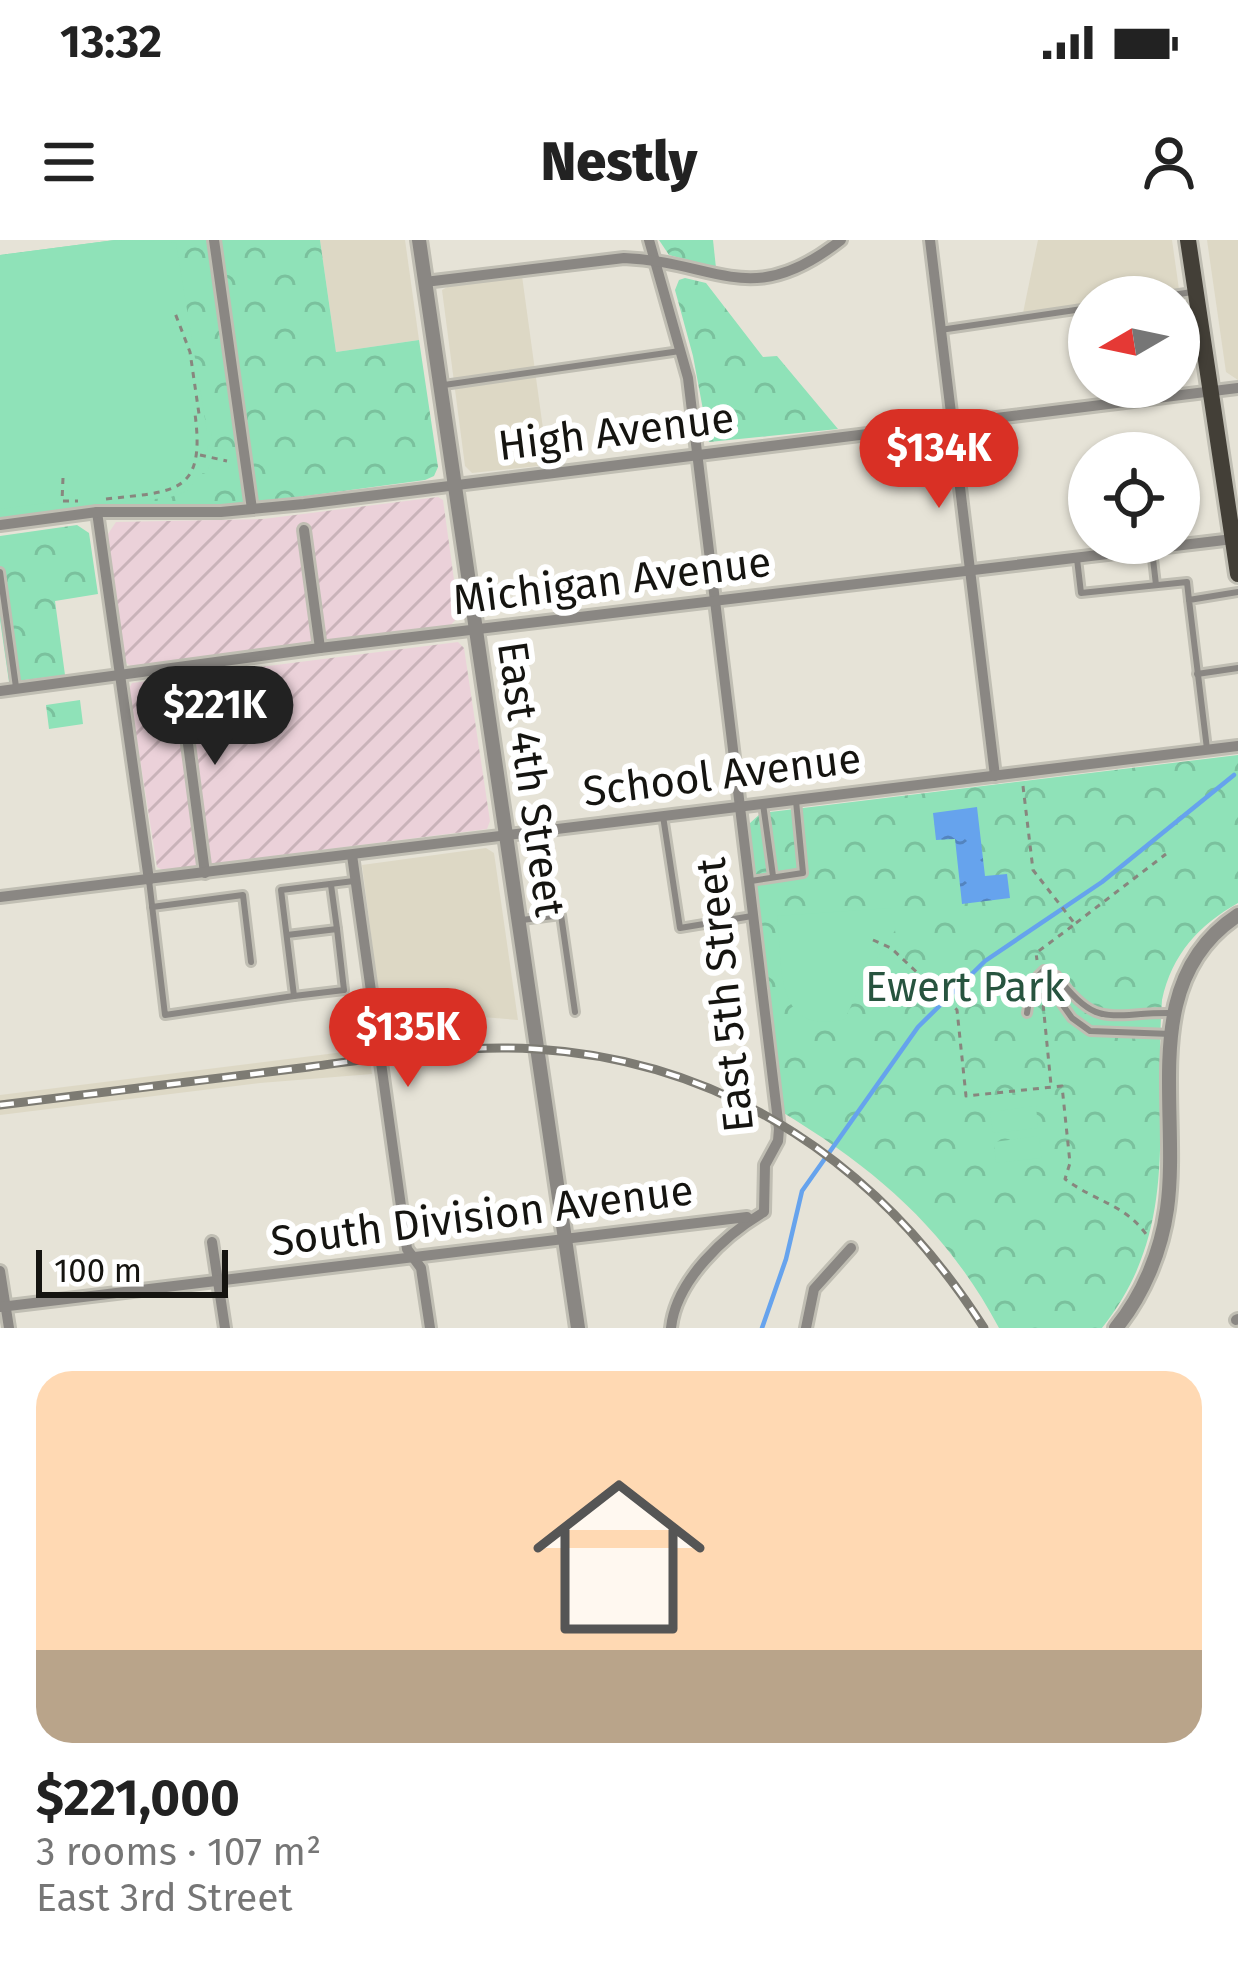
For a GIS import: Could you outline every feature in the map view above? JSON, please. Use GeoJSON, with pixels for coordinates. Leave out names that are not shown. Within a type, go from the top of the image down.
{"type":"FeatureCollection","features":[{"type":"Feature","properties":{"kind":"main road"},"geometry":{"type":"LineString","coordinates":[[1188,240],[1194,276]]}},
{"type":"Feature","properties":{"kind":"main road"},"geometry":{"type":"LineString","coordinates":[[1200,322],[1238,572]]}},
{"type":"Feature","properties":{"kind":"street"},"geometry":{"type":"LineString","coordinates":[[214,240],[252,509]]}},
{"type":"Feature","properties":{"kind":"street","name":"East 4th Street"},"geometry":{"type":"LineString","coordinates":[[419,240],[578,1328]]}},
{"type":"Feature","properties":{"kind":"street","name":"East 5th Street"},"geometry":{"type":"LineString","coordinates":[[649,240],[682,351],[779,1129],[766,1162],[766,1202],[758,1216]]}},
{"type":"Feature","properties":{"kind":"street"},"geometry":{"type":"LineString","coordinates":[[425,281],[611,258],[656,261],[752,280],[786,273],[841,240]]}},
{"type":"Feature","properties":{"kind":"street"},"geometry":{"type":"LineString","coordinates":[[930,240],[995,776]]}},
{"type":"Feature","properties":{"kind":"street","name":"High Avenue"},"geometry":{"type":"LineString","coordinates":[[0,525],[97,512],[252,509],[1238,388]]}},
{"type":"Feature","properties":{"kind":"street"},"geometry":{"type":"LineString","coordinates":[[97,512],[149,880]]}},
{"type":"Feature","properties":{"kind":"street"},"geometry":{"type":"LineString","coordinates":[[304,530],[320,648]]}},
{"type":"Feature","properties":{"kind":"street","name":"Michigan Avenue"},"geometry":{"type":"LineString","coordinates":[[1200,543],[1233,539]]}},
{"type":"Feature","properties":{"kind":"street","name":"Michigan Avenue"},"geometry":{"type":"LineString","coordinates":[[0,691],[1068,559]]}},
{"type":"Feature","properties":{"kind":"street"},"geometry":{"type":"LineString","coordinates":[[178,668],[206,873]]}},
{"type":"Feature","properties":{"kind":"street","name":"School Avenue"},"geometry":{"type":"LineString","coordinates":[[0,897],[1238,746]]}},
{"type":"Feature","properties":{"kind":"street"},"geometry":{"type":"LineString","coordinates":[[352,855],[407,1249],[421,1268],[430,1328]]}},
{"type":"Feature","properties":{"kind":"street"},"geometry":{"type":"LineString","coordinates":[[1116,1328],[1146,1280],[1167,1209],[1172,1013],[1200,949],[1238,916]]}},
{"type":"Feature","properties":{"kind":"street"},"geometry":{"type":"LineString","coordinates":[[670,1328],[675,1308],[693,1277],[734,1232],[758,1216]]}},
{"type":"Feature","properties":{"kind":"street","name":"South Division Avenue"},"geometry":{"type":"LineString","coordinates":[[3,1306],[758,1216]]}},
{"type":"Feature","properties":{"kind":"street"},"geometry":{"type":"LineString","coordinates":[[212,1242],[225,1328]]}},
{"type":"Feature","properties":{"kind":"street"},"geometry":{"type":"LineString","coordinates":[[806,1328],[814,1289],[851,1248]]}},
{"type":"Feature","properties":{"kind":"street"},"geometry":{"type":"LineString","coordinates":[[0,1271],[9,1328]]}},
{"type":"Feature","properties":{"kind":"lane"},"geometry":{"type":"LineString","coordinates":[[940,330],[1068,311]]}},
{"type":"Feature","properties":{"kind":"lane"},"geometry":{"type":"LineString","coordinates":[[440,385],[682,351]]}},
{"type":"Feature","properties":{"kind":"lane"},"geometry":{"type":"LineString","coordinates":[[1077,564],[1082,593],[1186,582],[1207,749]]}},
{"type":"Feature","properties":{"kind":"lane"},"geometry":{"type":"LineString","coordinates":[[1154,564],[1156,585]]}},
{"type":"Feature","properties":{"kind":"lane"},"geometry":{"type":"LineString","coordinates":[[0,572],[16,689]]}},
{"type":"Feature","properties":{"kind":"lane"},"geometry":{"type":"LineString","coordinates":[[1189,600],[1238,592]]}},
{"type":"Feature","properties":{"kind":"lane"},"geometry":{"type":"LineString","coordinates":[[1197,674],[1238,668]]}},
{"type":"Feature","properties":{"kind":"lane"},"geometry":{"type":"LineString","coordinates":[[747,881],[803,873],[795,799]]}},
{"type":"Feature","properties":{"kind":"lane"},"geometry":{"type":"LineString","coordinates":[[764,804],[773,876]]}},
{"type":"Feature","properties":{"kind":"lane"},"geometry":{"type":"LineString","coordinates":[[663,816],[680,928],[752,916]]}},
{"type":"Feature","properties":{"kind":"lane"},"geometry":{"type":"LineString","coordinates":[[744,854],[770,850]]}},
{"type":"Feature","properties":{"kind":"lane"},"geometry":{"type":"LineString","coordinates":[[149,880],[165,1015],[344,990],[331,884]]}},
{"type":"Feature","properties":{"kind":"lane"},"geometry":{"type":"LineString","coordinates":[[294,996],[281,890],[356,881]]}},
{"type":"Feature","properties":{"kind":"lane"},"geometry":{"type":"LineString","coordinates":[[152,907],[243,895],[251,962]]}},
{"type":"Feature","properties":{"kind":"lane"},"geometry":{"type":"LineString","coordinates":[[518,921],[561,915],[574,1012]]}},
{"type":"Feature","properties":{"kind":"lane"},"geometry":{"type":"LineString","coordinates":[[286,935],[337,929]]}},
{"type":"Feature","properties":{"kind":"lane"},"geometry":{"type":"LineString","coordinates":[[1027,1013],[1032,982],[1044,970],[1047,983],[1078,1025],[1090,1031],[1171,1034]]}},
{"type":"Feature","properties":{"kind":"lane"},"geometry":{"type":"LineString","coordinates":[[1044,974],[1057,976],[1085,1010],[1100,1015],[1172,1013]]}},
{"type":"Feature","properties":{"kind":"lane"},"geometry":{"type":"LineString","coordinates":[[1063,1006],[1073,998]]}},
{"type":"Feature","properties":{"kind":"path"},"geometry":{"type":"LineString","coordinates":[[105,499],[177,487],[193,469],[198,455],[195,415],[199,414],[190,352],[176,313]]}},
{"type":"Feature","properties":{"kind":"path"},"geometry":{"type":"LineString","coordinates":[[198,455],[227,461]]}},
{"type":"Feature","properties":{"kind":"path"},"geometry":{"type":"LineString","coordinates":[[63,478],[62,501],[84,502]]}},
{"type":"Feature","properties":{"kind":"path"},"geometry":{"type":"LineString","coordinates":[[1023,786],[1034,870],[1075,924]]}},
{"type":"Feature","properties":{"kind":"path"},"geometry":{"type":"LineString","coordinates":[[1044,974],[1036,952],[1166,854]]}},
{"type":"Feature","properties":{"kind":"path"},"geometry":{"type":"LineString","coordinates":[[873,940],[891,948],[955,1008],[966,1096],[1062,1086],[1070,1163],[1065,1179],[1090,1197],[1125,1209],[1148,1234]]}},
{"type":"Feature","properties":{"kind":"path"},"geometry":{"type":"LineString","coordinates":[[1042,990],[1051,1087]]}},
{"type":"Feature","properties":{"kind":"shaded area"},"geometry":{"type":"Polygon","coordinates":[[[320,240],[405,240],[419,340],[336,352],[320,240]]]}},
{"type":"Feature","properties":{"kind":"shaded area"},"geometry":{"type":"Polygon","coordinates":[[[1038,240],[1172,240],[1177,276],[1068,276],[1068,307],[1023,313],[1038,240]]]}},
{"type":"Feature","properties":{"kind":"shaded area"},"geometry":{"type":"Polygon","coordinates":[[[1207,240],[1238,240],[1238,380],[1226,372],[1207,240]]]}},
{"type":"Feature","properties":{"kind":"shaded area"},"geometry":{"type":"Polygon","coordinates":[[[522,276],[548,465],[472,473],[465,466],[442,290],[522,276]]]}},
{"type":"Feature","properties":{"kind":"shaded area"},"geometry":{"type":"Polygon","coordinates":[[[443,500],[459,616],[448,628],[132,667],[125,662],[106,537],[116,522],[263,519],[443,500]]]}},
{"type":"Feature","properties":{"kind":"shaded area"},"geometry":{"type":"Polygon","coordinates":[[[458,642],[464,648],[490,821],[487,829],[163,870],[157,867],[129,689],[132,683],[458,642]]]}},
{"type":"Feature","properties":{"kind":"shaded area"},"geometry":{"type":"Polygon","coordinates":[[[486,848],[494,853],[518,1020],[470,1016],[383,1027],[362,865],[486,848]]]}},
{"type":"Feature","properties":{"kind":"shaded area"},"geometry":{"type":"Polygon","coordinates":[[[368,1049],[372,1074],[0,1115],[0,1095],[368,1049]]]}},
{"type":"Feature","properties":{"kind":"green space"},"geometry":{"type":"Polygon","coordinates":[[[115,240],[320,240],[336,352],[419,340],[438,467],[434,476],[246,504],[112,505],[0,518],[0,255],[115,240]]]}},
{"type":"Feature","properties":{"kind":"green space"},"geometry":{"type":"Polygon","coordinates":[[[115,240],[176,243],[213,444],[208,446],[211,462],[206,474],[187,491],[168,498],[0,509],[0,255],[115,240]]]}},
{"type":"Feature","properties":{"kind":"green space"},"geometry":{"type":"Polygon","coordinates":[[[659,240],[713,240],[716,268],[669,255],[659,240]]]}},
{"type":"Feature","properties":{"kind":"green space"},"geometry":{"type":"Polygon","coordinates":[[[685,278],[706,283],[763,357],[777,356],[838,429],[709,442],[675,290],[685,278]]]}},
{"type":"Feature","properties":{"kind":"green space"},"geometry":{"type":"Polygon","coordinates":[[[77,525],[89,533],[98,594],[55,601],[65,675],[9,682],[0,620],[0,536],[77,525]]]}},
{"type":"Feature","properties":{"kind":"green space"},"geometry":{"type":"Polygon","coordinates":[[[80,700],[83,724],[49,729],[46,705],[80,700]]]}},
{"type":"Feature","properties":{"kind":"green space","name":"Ewert Park"},"geometry":{"type":"Polygon","coordinates":[[[1238,755],[1238,903],[1189,942],[1162,1000],[1159,1171],[1144,1251],[1127,1290],[1102,1328],[999,1328],[956,1261],[906,1205],[848,1156],[782,1112],[749,824],[761,813],[1238,755]]]}},
{"type":"Feature","properties":{"kind":"green space"},"geometry":{"type":"Polygon","coordinates":[[[890,908],[896,929],[864,978],[845,1019],[822,1022],[805,1018],[793,1008],[782,975],[777,916],[890,908]]]}},
{"type":"Feature","properties":{"kind":"green space"},"geometry":{"type":"Polygon","coordinates":[[[1036,1106],[1038,1128],[993,1133],[990,1112],[1036,1106]]]}},
{"type":"Feature","properties":{"kind":"green space"},"geometry":{"type":"Polygon","coordinates":[[[1039,1136],[1042,1158],[996,1163],[994,1142],[1039,1136]]]}},
{"type":"Feature","properties":{"kind":"water"},"geometry":{"type":"Polygon","coordinates":[[[977,807],[985,876],[1007,874],[1010,898],[962,904],[955,839],[936,840],[933,813],[977,807]]]}},
{"type":"Feature","properties":{"kind":"waterway"},"geometry":{"type":"LineString","coordinates":[[762,1328],[786,1259],[802,1191],[918,1027],[985,961],[1102,882],[1234,775]]}},
{"type":"Feature","properties":{"kind":"railway"},"geometry":{"type":"LineString","coordinates":[[0,1105],[451,1050],[536,1049],[607,1058],[674,1075],[736,1100],[794,1133],[849,1173],[898,1219],[984,1328]]}}]}
